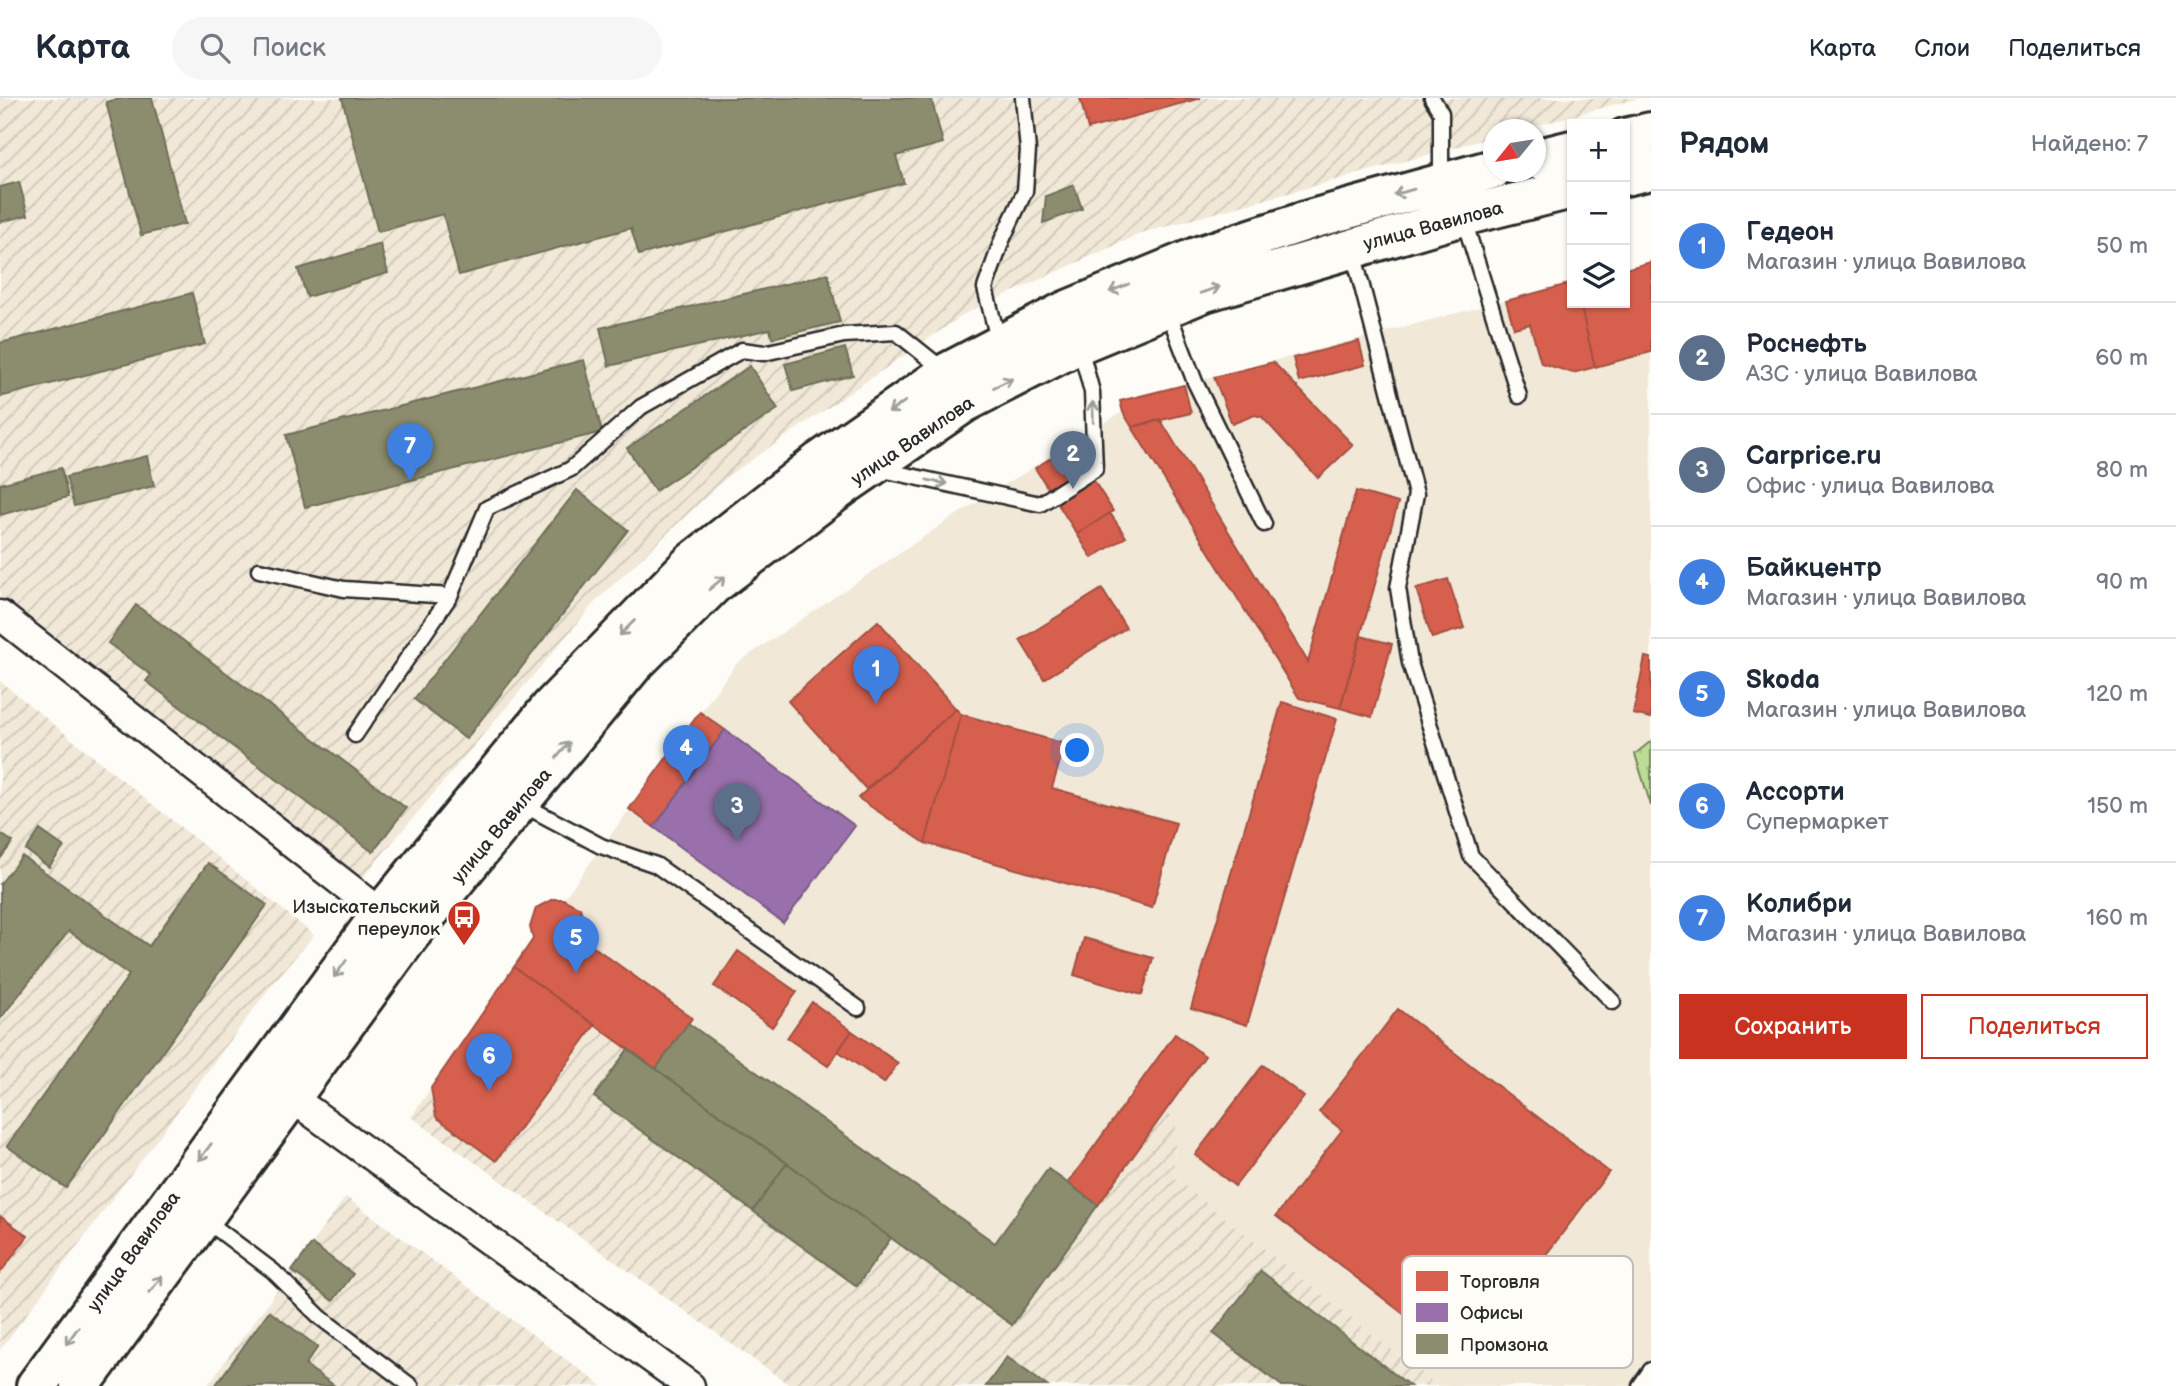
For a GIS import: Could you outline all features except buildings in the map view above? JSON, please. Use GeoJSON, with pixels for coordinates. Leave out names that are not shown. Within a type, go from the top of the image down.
{"type":"FeatureCollection","features":[{"type":"Feature","properties":{"kind":"main road"},"geometry":{"type":"LineString","coordinates":[[1630,137],[1651,131]]}},
{"type":"Feature","properties":{"kind":"main road"},"geometry":{"type":"LineString","coordinates":[[1546,156],[1567,151]]}},
{"type":"Feature","properties":{"kind":"main road"},"geometry":{"type":"LineString","coordinates":[[1630,175],[1651,170]]}},
{"type":"Feature","properties":{"kind":"main road","name":"улица Вавилова"},"geometry":{"type":"LineString","coordinates":[[36,1386],[395,924],[551,707],[691,563],[820,461],[948,372],[1065,311],[1196,257],[1441,181],[1483,171]]}},
{"type":"Feature","properties":{"kind":"main road","name":"улица Вавилова"},"geometry":{"type":"LineString","coordinates":[[79,1386],[292,1098],[395,924],[519,803],[634,664],[713,585],[870,468],[964,403],[1079,344],[1205,292],[1352,247],[1567,190]]}},
{"type":"Feature","properties":{"kind":"street"},"geometry":{"type":"LineString","coordinates":[[0,615],[395,924]]}},
{"type":"Feature","properties":{"kind":"street"},"geometry":{"type":"LineString","coordinates":[[292,1098],[690,1386]]}},
{"type":"Feature","properties":{"kind":"lane"},"geometry":{"type":"LineString","coordinates":[[1000,344],[985,288],[1002,240],[1026,191],[1028,150],[1023,98]]}},
{"type":"Feature","properties":{"kind":"lane"},"geometry":{"type":"LineString","coordinates":[[1432,98],[1441,113],[1441,181]]}},
{"type":"Feature","properties":{"kind":"lane"},"geometry":{"type":"LineString","coordinates":[[1463,216],[1519,396]]}},
{"type":"Feature","properties":{"kind":"lane"},"geometry":{"type":"LineString","coordinates":[[1352,247],[1416,494],[1398,588],[1410,663],[1471,856],[1613,1002]]}},
{"type":"Feature","properties":{"kind":"lane"},"geometry":{"type":"LineString","coordinates":[[1166,308],[1195,382],[1264,524]]}},
{"type":"Feature","properties":{"kind":"lane"},"geometry":{"type":"LineString","coordinates":[[355,735],[450,596],[487,508],[571,469],[641,407],[742,350],[764,353],[844,335],[896,332],[948,372]]}},
{"type":"Feature","properties":{"kind":"lane"},"geometry":{"type":"LineString","coordinates":[[870,468],[1040,504],[1095,469],[1092,392],[1079,344]]}},
{"type":"Feature","properties":{"kind":"lane"},"geometry":{"type":"LineString","coordinates":[[259,570],[344,589],[450,596]]}},
{"type":"Feature","properties":{"kind":"lane"},"geometry":{"type":"LineString","coordinates":[[519,803],[601,846],[656,865],[858,1007]]}},
{"type":"Feature","properties":{"kind":"lane"},"geometry":{"type":"LineString","coordinates":[[204,1219],[273,1271],[321,1318],[411,1386]]}},
{"type":"Feature","properties":{"kind":"lane"},"geometry":{"type":"LineString","coordinates":[[1640,1386],[1651,1370]]}},
{"type":"Feature","properties":{"kind":"shaded area"},"geometry":{"type":"Polygon","coordinates":[[[0,98],[1639,98],[1546,123],[1546,119],[1483,119],[1483,140],[1142,233],[966,313],[728,476],[596,601],[359,882],[0,597],[0,98]]]}},
{"type":"Feature","properties":{"kind":"shaded area"},"geometry":{"type":"Polygon","coordinates":[[[1651,262],[1651,741],[1635,754],[1651,806],[1651,1386],[1438,1386],[1415,1368],[1633,1368],[1633,1256],[1402,1256],[1402,1358],[1173,1177],[1176,1127],[1012,1325],[514,967],[736,664],[950,519],[1122,412],[1120,401],[1567,284],[1567,308],[1630,308],[1630,268],[1651,262]]]}},
{"type":"Feature","properties":{"kind":"shaded area"},"geometry":{"type":"Polygon","coordinates":[[[0,681],[314,935],[271,986],[0,1350],[0,681]]]}},
{"type":"Feature","properties":{"kind":"shaded area"},"geometry":{"type":"Polygon","coordinates":[[[514,967],[1012,1325],[1167,1108],[1176,1127],[1173,1177],[1402,1358],[1402,1368],[1415,1368],[1438,1386],[791,1386],[411,1117],[514,967]]]}},
{"type":"Feature","properties":{"kind":"shaded area"},"geometry":{"type":"Polygon","coordinates":[[[346,1197],[602,1386],[207,1386],[346,1197]]]}},
{"type":"Feature","properties":{"kind":"green space"},"geometry":{"type":"Polygon","coordinates":[[[1651,741],[1651,806],[1635,754],[1651,741]]]}},
{"type":"Feature","properties":{"kind":"place","name":"Колибри"},"geometry":{"type":"Point","coordinates":[410,481]}},
{"type":"Feature","properties":{"kind":"place","name":"Роснефть"},"geometry":{"type":"Point","coordinates":[1073,489]}},
{"type":"Feature","properties":{"kind":"place","name":"Гедеон"},"geometry":{"type":"Point","coordinates":[876,704]}},
{"type":"Feature","properties":{"kind":"place","name":"Байкцентр"},"geometry":{"type":"Point","coordinates":[686,783]}},
{"type":"Feature","properties":{"kind":"place","name":"Carprice.ru"},"geometry":{"type":"Point","coordinates":[737,841]}},
{"type":"Feature","properties":{"kind":"place","name":"Изыскательский переулок"},"geometry":{"type":"Point","coordinates":[464,947]}},
{"type":"Feature","properties":{"kind":"place","name":"Skoda"},"geometry":{"type":"Point","coordinates":[576,973]}},
{"type":"Feature","properties":{"kind":"place","name":"Ассорти"},"geometry":{"type":"Point","coordinates":[489,1091]}}]}
